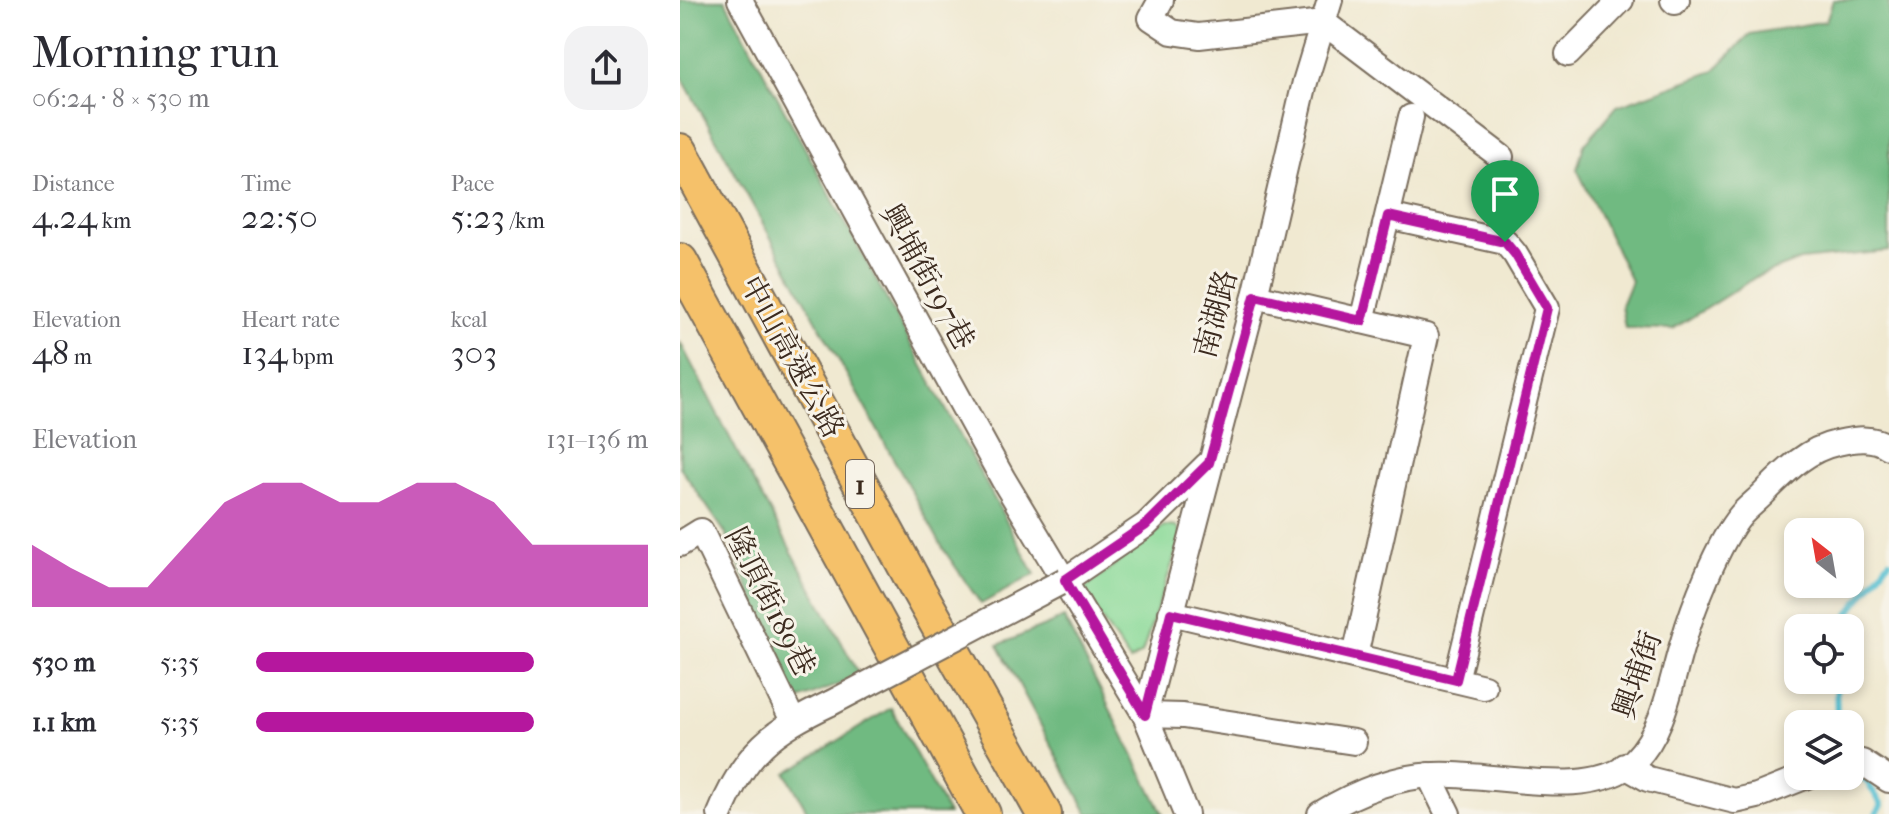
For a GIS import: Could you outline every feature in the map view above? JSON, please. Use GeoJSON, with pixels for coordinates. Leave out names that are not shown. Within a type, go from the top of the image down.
{"type":"FeatureCollection","features":[{"type":"Feature","properties":{"kind":"highway","name":"中山高速公路"},"geometry":{"type":"LineString","coordinates":[[680,151],[916,586],[1044,814]]}},
{"type":"Feature","properties":{"kind":"highway","name":"中山高速公路"},"geometry":{"type":"LineString","coordinates":[[680,261],[983,814]]}},
{"type":"Feature","properties":{"kind":"street","name":"興埔街197巷"},"geometry":{"type":"LineString","coordinates":[[740,0],[1003,479],[1065,580]]}},
{"type":"Feature","properties":{"kind":"street"},"geometry":{"type":"LineString","coordinates":[[1161,0],[1151,18],[1172,32],[1199,36],[1326,11],[1501,157]]}},
{"type":"Feature","properties":{"kind":"street"},"geometry":{"type":"LineString","coordinates":[[1568,54],[1621,0]]}},
{"type":"Feature","properties":{"kind":"street","name":"南湖路"},"geometry":{"type":"LineString","coordinates":[[1145,715],[1255,296],[1305,82],[1326,11]]}},
{"type":"Feature","properties":{"kind":"street"},"geometry":{"type":"LineString","coordinates":[[1362,321],[1411,117]]}},
{"type":"Feature","properties":{"kind":"street"},"geometry":{"type":"LineString","coordinates":[[1388,216],[1505,242],[1547,308],[1456,680]]}},
{"type":"Feature","properties":{"kind":"street"},"geometry":{"type":"LineString","coordinates":[[1255,296],[1426,336],[1355,656]]}},
{"type":"Feature","properties":{"kind":"street","name":"興埔街"},"geometry":{"type":"LineString","coordinates":[[1330,812],[1378,785],[1405,778],[1466,774],[1528,780],[1587,781],[1613,775],[1635,760],[1652,737],[1707,576],[1739,517],[1787,470],[1811,452],[1855,438],[1880,441],[1889,447]]}},
{"type":"Feature","properties":{"kind":"street"},"geometry":{"type":"LineString","coordinates":[[720,814],[732,785],[747,761],[764,743],[793,721],[1065,580],[1146,525],[1209,463]]}},
{"type":"Feature","properties":{"kind":"street","name":"隆頂街189巷"},"geometry":{"type":"LineString","coordinates":[[680,544],[701,531],[793,721]]}},
{"type":"Feature","properties":{"kind":"street"},"geometry":{"type":"LineString","coordinates":[[1065,580],[1145,715],[1186,814]]}},
{"type":"Feature","properties":{"kind":"street"},"geometry":{"type":"LineString","coordinates":[[1171,613],[1484,687]]}},
{"type":"Feature","properties":{"kind":"street"},"geometry":{"type":"LineString","coordinates":[[1145,715],[1183,716],[1354,742]]}},
{"type":"Feature","properties":{"kind":"street"},"geometry":{"type":"LineString","coordinates":[[1864,763],[1889,780]]}},
{"type":"Feature","properties":{"kind":"street"},"geometry":{"type":"LineString","coordinates":[[1625,766],[1648,779],[1735,801],[1784,785]]}},
{"type":"Feature","properties":{"kind":"street"},"geometry":{"type":"LineString","coordinates":[[1429,775],[1448,814]]}},
{"type":"Feature","properties":{"kind":"green space"},"geometry":{"type":"Polygon","coordinates":[[[680,0],[725,0],[1035,574],[981,604],[944,550],[680,74],[680,0]]]}},
{"type":"Feature","properties":{"kind":"green space"},"geometry":{"type":"Polygon","coordinates":[[[1833,0],[1889,0],[1889,251],[1800,260],[1756,277],[1673,329],[1625,328],[1621,305],[1631,281],[1577,169],[1584,145],[1617,106],[1714,71],[1750,34],[1826,21],[1833,0]]]}},
{"type":"Feature","properties":{"kind":"green space"},"geometry":{"type":"Polygon","coordinates":[[[680,342],[860,676],[797,701],[726,534],[680,467],[680,342]]]}},
{"type":"Feature","properties":{"kind":"green space"},"geometry":{"type":"Polygon","coordinates":[[[1164,526],[1177,527],[1182,535],[1142,653],[1130,661],[1082,591],[1164,526]]]}},
{"type":"Feature","properties":{"kind":"green space"},"geometry":{"type":"Polygon","coordinates":[[[1064,618],[1163,814],[1088,814],[998,645],[1064,618]]]}},
{"type":"Feature","properties":{"kind":"green space"},"geometry":{"type":"Polygon","coordinates":[[[891,708],[948,814],[809,814],[786,773],[891,708]]]}},
{"type":"Feature","properties":{"kind":"waterway"},"geometry":{"type":"LineString","coordinates":[[1849,614],[1889,561]]}},
{"type":"Feature","properties":{"kind":"waterway"},"geometry":{"type":"LineString","coordinates":[[1836,694],[1837,710]]}},
{"type":"Feature","properties":{"kind":"waterway"},"geometry":{"type":"LineString","coordinates":[[1864,780],[1882,805],[1876,814]]}},
{"type":"Feature","properties":{"kind":"route"},"geometry":{"type":"LineString","coordinates":[[1388,216],[1505,242],[1547,308],[1456,680],[1171,613],[1145,715],[1065,580],[1146,525],[1209,463],[1255,296],[1362,321],[1388,216]]}}]}
